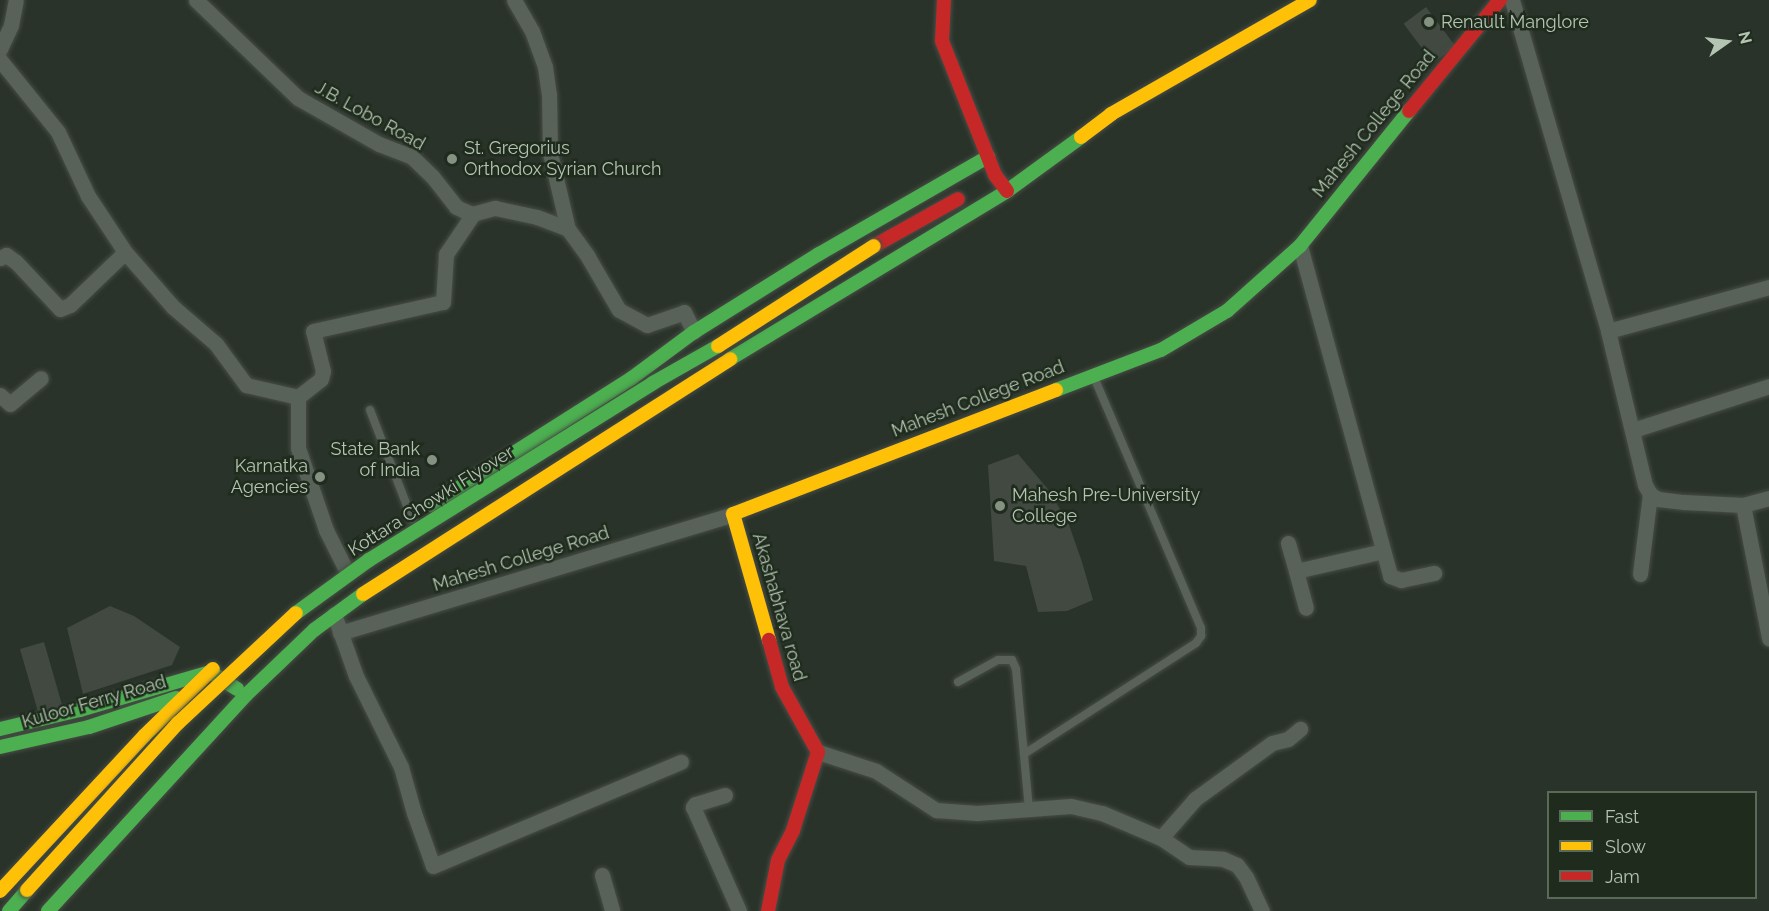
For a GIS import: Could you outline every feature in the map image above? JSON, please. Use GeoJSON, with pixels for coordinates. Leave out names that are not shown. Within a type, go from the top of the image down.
{"type":"FeatureCollection","features":[{"type":"Feature","properties":{"kind":"main road"},"geometry":{"type":"LineString","coordinates":[[944,0],[945,22],[942,41],[988,157],[1007,191]]}},
{"type":"Feature","properties":{"kind":"main road"},"geometry":{"type":"LineString","coordinates":[[48,911],[246,695],[334,614],[786,323],[1007,191],[1111,114],[1310,0]]}},
{"type":"Feature","properties":{"kind":"main road","name":"Mahesh College Road"},"geometry":{"type":"LineString","coordinates":[[733,514],[1161,350],[1227,311],[1300,246],[1500,0]]}},
{"type":"Feature","properties":{"kind":"main road"},"geometry":{"type":"LineString","coordinates":[[1071,126],[1207,42]]}},
{"type":"Feature","properties":{"kind":"main road"},"geometry":{"type":"LineString","coordinates":[[254,633],[412,519],[632,378],[694,332],[819,254],[988,157]]}},
{"type":"Feature","properties":{"kind":"main road","name":"Kottara Chowki Flyover"},"geometry":{"type":"LineString","coordinates":[[9,911],[178,723],[283,622],[369,560],[653,383],[701,357],[874,246],[969,192]]}},
{"type":"Feature","properties":{"kind":"main road","name":"Akashabhava road"},"geometry":{"type":"LineString","coordinates":[[733,514],[782,687],[818,752]]}},
{"type":"Feature","properties":{"kind":"main road"},"geometry":{"type":"LineString","coordinates":[[0,891],[144,736],[224,660]]}},
{"type":"Feature","properties":{"kind":"main road"},"geometry":{"type":"LineString","coordinates":[[210,672],[246,695]]}},
{"type":"Feature","properties":{"kind":"main road","name":"Kuloor Ferry Road"},"geometry":{"type":"LineString","coordinates":[[0,729],[80,710],[210,672]]}},
{"type":"Feature","properties":{"kind":"main road","name":"Kuloor Ferry Road"},"geometry":{"type":"LineString","coordinates":[[0,747],[89,727],[188,694],[230,714]]}},
{"type":"Feature","properties":{"kind":"main road"},"geometry":{"type":"LineString","coordinates":[[768,911],[778,860],[793,830],[818,752]]}},
{"type":"Feature","properties":{"kind":"street"},"geometry":{"type":"LineString","coordinates":[[0,49],[11,25],[16,0]]}},
{"type":"Feature","properties":{"kind":"street","name":"J.B. Lobo Road"},"geometry":{"type":"LineString","coordinates":[[196,0],[298,98],[379,144],[411,156],[432,176],[456,207],[473,214]]}},
{"type":"Feature","properties":{"kind":"street"},"geometry":{"type":"LineString","coordinates":[[514,0],[532,31],[545,67],[549,94],[550,153],[568,230],[588,257],[619,310],[647,325],[684,312],[694,332]]}},
{"type":"Feature","properties":{"kind":"street"},"geometry":{"type":"LineString","coordinates":[[1512,0],[1608,331],[1645,485],[1650,494],[1658,498],[1684,502],[1743,505],[1769,498]]}},
{"type":"Feature","properties":{"kind":"street"},"geometry":{"type":"LineString","coordinates":[[0,60],[58,132],[88,196],[125,252],[173,307],[216,344],[246,385],[298,397]]}},
{"type":"Feature","properties":{"kind":"street"},"geometry":{"type":"LineString","coordinates":[[298,397],[321,379],[324,371],[313,331],[443,302],[446,254],[473,214],[495,208],[537,217],[568,230]]}},
{"type":"Feature","properties":{"kind":"street"},"geometry":{"type":"LineString","coordinates":[[1300,246],[1390,576],[1395,579],[1434,573]]}},
{"type":"Feature","properties":{"kind":"street"},"geometry":{"type":"LineString","coordinates":[[0,258],[6,255],[16,262],[60,309],[70,306],[125,252]]}},
{"type":"Feature","properties":{"kind":"street"},"geometry":{"type":"LineString","coordinates":[[1608,331],[1769,287]]}},
{"type":"Feature","properties":{"kind":"street"},"geometry":{"type":"LineString","coordinates":[[0,395],[10,404],[41,378]]}},
{"type":"Feature","properties":{"kind":"street"},"geometry":{"type":"LineString","coordinates":[[1633,430],[1769,386]]}},
{"type":"Feature","properties":{"kind":"street"},"geometry":{"type":"LineString","coordinates":[[298,397],[298,448],[326,530],[344,566]]}},
{"type":"Feature","properties":{"kind":"street"},"geometry":{"type":"LineString","coordinates":[[1640,574],[1650,494]]}},
{"type":"Feature","properties":{"kind":"street"},"geometry":{"type":"LineString","coordinates":[[1743,505],[1769,638]]}},
{"type":"Feature","properties":{"kind":"street","name":"Mahesh College Road"},"geometry":{"type":"LineString","coordinates":[[340,633],[733,514]]}},
{"type":"Feature","properties":{"kind":"street"},"geometry":{"type":"LineString","coordinates":[[1288,543],[1306,608]]}},
{"type":"Feature","properties":{"kind":"street"},"geometry":{"type":"LineString","coordinates":[[1296,571],[1383,551]]}},
{"type":"Feature","properties":{"kind":"street"},"geometry":{"type":"LineString","coordinates":[[334,614],[356,676],[401,767],[433,866],[681,762]]}},
{"type":"Feature","properties":{"kind":"street"},"geometry":{"type":"LineString","coordinates":[[1161,838],[1195,799],[1272,743],[1288,739],[1300,729]]}},
{"type":"Feature","properties":{"kind":"street"},"geometry":{"type":"LineString","coordinates":[[818,752],[876,771],[936,810],[977,813],[1071,806],[1085,809],[1161,838],[1189,857],[1223,859],[1237,865],[1246,876],[1262,911]]}},
{"type":"Feature","properties":{"kind":"street"},"geometry":{"type":"LineString","coordinates":[[725,795],[695,804],[693,807],[739,911]]}},
{"type":"Feature","properties":{"kind":"street"},"geometry":{"type":"LineString","coordinates":[[602,875],[612,911]]}},
{"type":"Feature","properties":{"kind":"lane"},"geometry":{"type":"LineString","coordinates":[[1024,754],[1196,644],[1201,636],[1202,628],[1093,376]]}},
{"type":"Feature","properties":{"kind":"lane"},"geometry":{"type":"LineString","coordinates":[[370,410],[412,519]]}},
{"type":"Feature","properties":{"kind":"lane"},"geometry":{"type":"LineString","coordinates":[[958,682],[998,660],[1012,660],[1016,669],[1029,809]]}},
{"type":"Feature","properties":{"kind":"building"},"geometry":{"type":"Polygon","coordinates":[[[1426,7],[1455,46],[1433,63],[1404,24],[1426,7]]]}},
{"type":"Feature","properties":{"kind":"building"},"geometry":{"type":"Polygon","coordinates":[[[1018,454],[1047,488],[1068,522],[1082,562],[1093,600],[1067,611],[1038,612],[1026,566],[994,561],[988,465],[1018,454]]]}},
{"type":"Feature","properties":{"kind":"building"},"geometry":{"type":"Polygon","coordinates":[[[110,606],[134,616],[180,647],[172,665],[83,694],[67,628],[110,606]]]}},
{"type":"Feature","properties":{"kind":"building"},"geometry":{"type":"Polygon","coordinates":[[[44,642],[63,707],[39,714],[20,649],[44,642]]]}},
{"type":"Feature","properties":{"kind":"traffic: fast"},"geometry":{"type":"LineString","coordinates":[[1056,390],[1161,350],[1227,311],[1300,246],[1409,111]]}},
{"type":"Feature","properties":{"kind":"traffic: fast"},"geometry":{"type":"LineString","coordinates":[[730,359],[1007,191],[1081,137]]}},
{"type":"Feature","properties":{"kind":"traffic: fast"},"geometry":{"type":"LineString","coordinates":[[432,505],[632,378],[694,332],[819,254],[988,157]]}},
{"type":"Feature","properties":{"kind":"traffic: fast"},"geometry":{"type":"LineString","coordinates":[[296,613],[369,560],[653,383],[718,346]]}},
{"type":"Feature","properties":{"kind":"traffic: fast"},"geometry":{"type":"LineString","coordinates":[[48,911],[246,695],[314,630],[363,594]]}},
{"type":"Feature","properties":{"kind":"traffic: fast"},"geometry":{"type":"LineString","coordinates":[[0,729],[80,710],[210,672],[237,689]]}},
{"type":"Feature","properties":{"kind":"traffic: fast"},"geometry":{"type":"LineString","coordinates":[[0,747],[89,727],[176,698]]}},
{"type":"Feature","properties":{"kind":"traffic: fast"},"geometry":{"type":"LineString","coordinates":[[9,911],[27,890]]}},
{"type":"Feature","properties":{"kind":"traffic: slow"},"geometry":{"type":"LineString","coordinates":[[1081,137],[1111,114],[1310,0]]}},
{"type":"Feature","properties":{"kind":"traffic: slow"},"geometry":{"type":"LineString","coordinates":[[718,346],[874,246]]}},
{"type":"Feature","properties":{"kind":"traffic: slow"},"geometry":{"type":"LineString","coordinates":[[363,594],[730,359]]}},
{"type":"Feature","properties":{"kind":"traffic: slow"},"geometry":{"type":"LineString","coordinates":[[769,640],[733,514],[1056,390]]}},
{"type":"Feature","properties":{"kind":"traffic: slow"},"geometry":{"type":"LineString","coordinates":[[27,890],[178,723],[296,613]]}},
{"type":"Feature","properties":{"kind":"traffic: slow"},"geometry":{"type":"LineString","coordinates":[[0,891],[144,736],[213,669]]}},
{"type":"Feature","properties":{"kind":"traffic: jam"},"geometry":{"type":"LineString","coordinates":[[944,0],[942,41],[995,175],[1007,191]]}},
{"type":"Feature","properties":{"kind":"traffic: jam"},"geometry":{"type":"LineString","coordinates":[[1409,111],[1500,0]]}},
{"type":"Feature","properties":{"kind":"traffic: jam"},"geometry":{"type":"LineString","coordinates":[[874,246],[958,199]]}},
{"type":"Feature","properties":{"kind":"traffic: jam"},"geometry":{"type":"LineString","coordinates":[[768,911],[778,860],[793,830],[818,752],[782,687],[769,640]]}},
{"type":"Feature","properties":{"kind":"place","name":"Renault Manglore"},"geometry":{"type":"Point","coordinates":[1429,22]}},
{"type":"Feature","properties":{"kind":"place","name":"St. Gregorius Orthodox Syrian Church"},"geometry":{"type":"Point","coordinates":[452,159]}},
{"type":"Feature","properties":{"kind":"place","name":"State Bank of India"},"geometry":{"type":"Point","coordinates":[432,460]}},
{"type":"Feature","properties":{"kind":"place","name":"Karnatka Agencies"},"geometry":{"type":"Point","coordinates":[320,477]}},
{"type":"Feature","properties":{"kind":"place","name":"Mahesh Pre-University College"},"geometry":{"type":"Point","coordinates":[1000,506]}}]}
